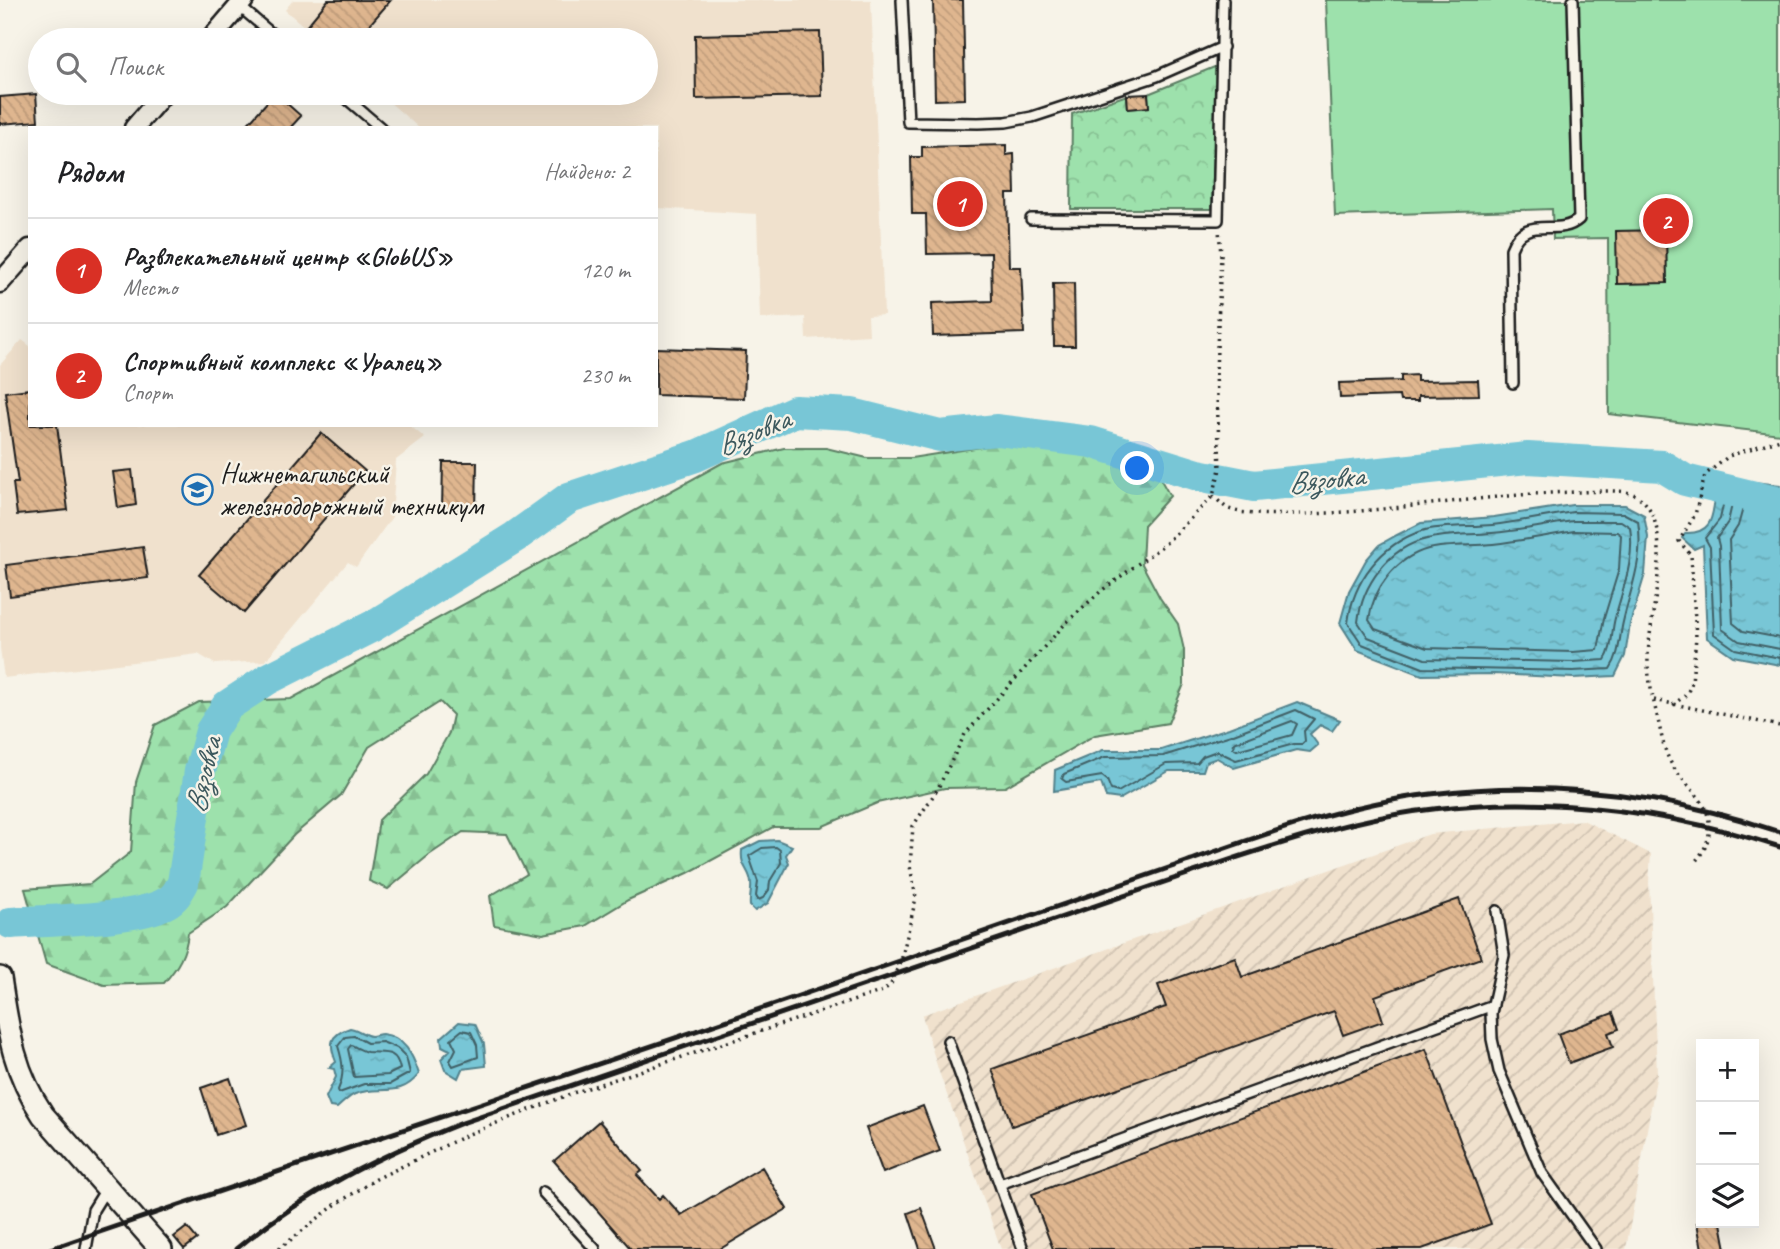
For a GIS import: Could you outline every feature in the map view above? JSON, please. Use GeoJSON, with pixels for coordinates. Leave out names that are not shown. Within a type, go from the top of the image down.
{"type":"FeatureCollection","features":[{"type":"Feature","properties":{"kind":"street"},"geometry":{"type":"LineString","coordinates":[[220,28],[242,3]]}},
{"type":"Feature","properties":{"kind":"street"},"geometry":{"type":"LineString","coordinates":[[136,126],[154,105]]}},
{"type":"Feature","properties":{"kind":"street"},"geometry":{"type":"LineString","coordinates":[[0,283],[28,251]]}},
{"type":"Feature","properties":{"kind":"street"},"geometry":{"type":"LineString","coordinates":[[0,978],[2,1003],[15,1060],[32,1100],[161,1249]]}},
{"type":"Feature","properties":{"kind":"lane"},"geometry":{"type":"LineString","coordinates":[[902,0],[908,122],[997,122],[1032,117],[1157,76],[1223,47]]}},
{"type":"Feature","properties":{"kind":"lane"},"geometry":{"type":"LineString","coordinates":[[1031,219],[1218,220],[1223,0]]}},
{"type":"Feature","properties":{"kind":"lane"},"geometry":{"type":"LineString","coordinates":[[1513,383],[1511,249],[1514,241],[1528,230],[1563,227],[1578,219],[1573,0]]}},
{"type":"Feature","properties":{"kind":"lane"},"geometry":{"type":"LineString","coordinates":[[242,3],[267,28]]}},
{"type":"Feature","properties":{"kind":"lane"},"geometry":{"type":"LineString","coordinates":[[354,105],[379,126]]}},
{"type":"Feature","properties":{"kind":"lane"},"geometry":{"type":"LineString","coordinates":[[1497,912],[1504,956],[1493,1005],[1492,1039],[1499,1071],[1542,1173],[1596,1249]]}},
{"type":"Feature","properties":{"kind":"lane"},"geometry":{"type":"LineString","coordinates":[[1000,1184],[1493,1005]]}},
{"type":"Feature","properties":{"kind":"lane"},"geometry":{"type":"LineString","coordinates":[[948,1041],[1023,1249]]}},
{"type":"Feature","properties":{"kind":"lane"},"geometry":{"type":"LineString","coordinates":[[86,1249],[93,1210],[107,1188]]}},
{"type":"Feature","properties":{"kind":"lane"},"geometry":{"type":"LineString","coordinates":[[543,1192],[595,1249]]}},
{"type":"Feature","properties":{"kind":"path"},"geometry":{"type":"LineString","coordinates":[[279,1249],[335,1205],[376,1179],[480,1129],[645,1069],[883,991],[891,984],[901,961],[916,898],[910,866],[912,827],[937,790],[965,734],[1066,623],[1101,591],[1165,544],[1213,496],[1220,469],[1216,372],[1221,255],[1218,220]]}},
{"type":"Feature","properties":{"kind":"path"},"geometry":{"type":"LineString","coordinates":[[1673,705],[1687,694],[1692,682],[1696,637],[1691,555],[1679,541],[1695,516],[1705,475],[1729,456],[1780,439]]}},
{"type":"Feature","properties":{"kind":"path"},"geometry":{"type":"LineString","coordinates":[[1213,496],[1228,509],[1266,515],[1403,508],[1554,492],[1631,493],[1643,501],[1651,510],[1658,527],[1657,576],[1648,660],[1654,700],[1664,748],[1684,782],[1702,803],[1710,827],[1706,848],[1695,863]]}},
{"type":"Feature","properties":{"kind":"path"},"geometry":{"type":"LineString","coordinates":[[1654,700],[1780,726]]}},
{"type":"Feature","properties":{"kind":"shaded area"},"geometry":{"type":"Polygon","coordinates":[[[293,0],[871,0],[884,315],[868,316],[869,335],[806,339],[805,317],[760,319],[757,214],[658,208],[658,126],[417,126],[393,105],[658,105],[658,28],[306,28],[285,10],[293,0]]]}},
{"type":"Feature","properties":{"kind":"shaded area","name":"Нижнетагильский железнодорожный техникум"},"geometry":{"type":"Polygon","coordinates":[[[22,340],[28,344],[28,427],[411,427],[425,438],[396,460],[392,517],[356,567],[348,562],[265,661],[215,664],[198,654],[4,678],[0,648],[0,365],[22,340]]]}},
{"type":"Feature","properties":{"kind":"shaded area"},"geometry":{"type":"Polygon","coordinates":[[[1583,820],[1651,854],[1649,882],[1657,1073],[1626,1249],[1001,1249],[938,1069],[922,1015],[1430,834],[1583,820]]]}},
{"type":"Feature","properties":{"kind":"green space"},"geometry":{"type":"Polygon","coordinates":[[[1326,0],[1780,0],[1780,434],[1609,414],[1608,238],[1553,239],[1552,209],[1335,216],[1326,0]]]}},
{"type":"Feature","properties":{"kind":"green space"},"geometry":{"type":"Polygon","coordinates":[[[1217,66],[1212,209],[1071,209],[1072,114],[1127,95],[1128,109],[1149,107],[1148,94],[1217,66]]]}},
{"type":"Feature","properties":{"kind":"green space"},"geometry":{"type":"Polygon","coordinates":[[[1033,439],[1157,473],[1170,496],[1144,525],[1142,564],[1178,624],[1184,650],[1184,684],[1168,723],[1095,735],[1005,787],[945,788],[877,803],[821,827],[773,827],[688,873],[628,900],[585,926],[543,934],[494,925],[490,896],[527,874],[507,834],[463,832],[429,855],[388,889],[369,881],[379,820],[426,774],[449,733],[453,715],[440,702],[369,747],[341,795],[294,835],[227,907],[188,933],[180,960],[164,983],[104,985],[46,964],[25,889],[90,884],[131,852],[136,782],[155,725],[199,702],[291,699],[722,463],[784,448],[826,448],[867,458],[911,458],[1033,439]]]}},
{"type":"Feature","properties":{"kind":"water"},"geometry":{"type":"Polygon","coordinates":[[[1745,481],[1780,485],[1780,665],[1733,656],[1707,638],[1703,545],[1694,549],[1682,538],[1686,533],[1705,528],[1709,523],[1716,495],[1721,487],[1745,481]]]}},
{"type":"Feature","properties":{"kind":"water"},"geometry":{"type":"Polygon","coordinates":[[[1572,505],[1625,505],[1644,515],[1648,537],[1645,574],[1630,624],[1625,656],[1615,676],[1573,678],[1494,674],[1422,675],[1357,650],[1340,623],[1349,591],[1366,560],[1379,545],[1397,535],[1421,523],[1494,517],[1572,505]]]}},
{"type":"Feature","properties":{"kind":"water"},"geometry":{"type":"Polygon","coordinates":[[[1297,702],[1340,720],[1332,731],[1320,725],[1310,734],[1318,745],[1310,752],[1296,750],[1234,768],[1217,758],[1206,762],[1203,771],[1169,771],[1120,799],[1106,797],[1101,783],[1054,791],[1055,770],[1103,750],[1161,750],[1297,702]]]}},
{"type":"Feature","properties":{"kind":"water"},"geometry":{"type":"Polygon","coordinates":[[[777,840],[792,846],[786,855],[789,863],[768,903],[755,911],[750,906],[751,883],[742,861],[742,850],[760,841],[777,840]]]}},
{"type":"Feature","properties":{"kind":"water"},"geometry":{"type":"Polygon","coordinates":[[[459,1022],[475,1024],[484,1044],[486,1066],[462,1069],[458,1078],[445,1070],[441,1059],[450,1050],[442,1046],[441,1038],[459,1022]]]}},
{"type":"Feature","properties":{"kind":"water"},"geometry":{"type":"Polygon","coordinates":[[[350,1028],[372,1036],[382,1034],[396,1038],[414,1060],[419,1074],[404,1087],[364,1091],[352,1095],[337,1108],[330,1107],[326,1097],[336,1077],[334,1069],[329,1068],[336,1062],[332,1041],[338,1034],[350,1028]]]}},
{"type":"Feature","properties":{"kind":"building"},"geometry":{"type":"Polygon","coordinates":[[[328,0],[391,0],[367,28],[306,27],[328,0]]]}},
{"type":"Feature","properties":{"kind":"building"},"geometry":{"type":"Polygon","coordinates":[[[933,0],[963,0],[965,99],[935,100],[933,0]]]}},
{"type":"Feature","properties":{"kind":"building"},"geometry":{"type":"Polygon","coordinates":[[[820,32],[822,96],[696,99],[695,35],[820,32]]]}},
{"type":"Feature","properties":{"kind":"building"},"geometry":{"type":"Polygon","coordinates":[[[1148,94],[1149,107],[1128,109],[1127,95],[1148,94]]]}},
{"type":"Feature","properties":{"kind":"building"},"geometry":{"type":"Polygon","coordinates":[[[28,95],[28,105],[37,105],[38,121],[0,124],[0,97],[28,95]]]}},
{"type":"Feature","properties":{"kind":"building"},"geometry":{"type":"Polygon","coordinates":[[[264,105],[289,105],[301,116],[292,126],[246,126],[264,105]]]}},
{"type":"Feature","properties":{"kind":"building"},"geometry":{"type":"Polygon","coordinates":[[[1006,145],[1006,155],[1014,154],[1015,194],[1007,194],[1009,267],[1021,267],[1024,333],[933,336],[932,303],[992,301],[991,253],[927,254],[926,214],[912,214],[911,157],[922,157],[922,147],[1006,145]]]}},
{"type":"Feature","properties":{"kind":"building"},"geometry":{"type":"Polygon","coordinates":[[[1666,230],[1667,283],[1617,284],[1616,231],[1666,230]]]}},
{"type":"Feature","properties":{"kind":"building"},"geometry":{"type":"Polygon","coordinates":[[[1074,283],[1075,346],[1054,346],[1053,284],[1074,283]]]}},
{"type":"Feature","properties":{"kind":"building"},"geometry":{"type":"Polygon","coordinates":[[[658,348],[746,351],[744,398],[658,395],[658,348]]]}},
{"type":"Feature","properties":{"kind":"building"},"geometry":{"type":"Polygon","coordinates":[[[1417,375],[1417,381],[1478,380],[1479,395],[1418,396],[1418,401],[1400,401],[1399,396],[1340,398],[1339,383],[1401,381],[1401,376],[1417,375]]]}},
{"type":"Feature","properties":{"kind":"building"},"geometry":{"type":"Polygon","coordinates":[[[28,389],[28,427],[57,427],[68,510],[17,515],[13,483],[18,483],[5,392],[28,389]]]}},
{"type":"Feature","properties":{"kind":"building"},"geometry":{"type":"Polygon","coordinates":[[[321,433],[365,471],[244,613],[199,575],[321,433]]]}},
{"type":"Feature","properties":{"kind":"building"},"geometry":{"type":"Polygon","coordinates":[[[443,462],[477,462],[476,511],[442,510],[443,462]]]}},
{"type":"Feature","properties":{"kind":"building"},"geometry":{"type":"Polygon","coordinates":[[[132,470],[136,505],[118,508],[113,472],[132,470]]]}},
{"type":"Feature","properties":{"kind":"building"},"geometry":{"type":"Polygon","coordinates":[[[143,547],[148,578],[10,596],[6,565],[143,547]]]}},
{"type":"Feature","properties":{"kind":"building"},"geometry":{"type":"Polygon","coordinates":[[[1459,899],[1481,958],[1375,996],[1383,1021],[1343,1035],[1334,1011],[1012,1126],[992,1069],[1166,1007],[1158,985],[1235,957],[1242,977],[1459,899]]]}},
{"type":"Feature","properties":{"kind":"building"},"geometry":{"type":"Polygon","coordinates":[[[1613,1013],[1619,1029],[1608,1033],[1613,1047],[1569,1063],[1558,1034],[1613,1013]]]}},
{"type":"Feature","properties":{"kind":"building"},"geometry":{"type":"Polygon","coordinates":[[[1426,1049],[1491,1224],[1422,1249],[1053,1249],[1032,1194],[1426,1049]]]}},
{"type":"Feature","properties":{"kind":"building"},"geometry":{"type":"Polygon","coordinates":[[[230,1078],[246,1125],[216,1135],[201,1088],[230,1078]]]}},
{"type":"Feature","properties":{"kind":"building"},"geometry":{"type":"Polygon","coordinates":[[[923,1106],[940,1151],[883,1173],[866,1128],[923,1106]]]}},
{"type":"Feature","properties":{"kind":"building"},"geometry":{"type":"Polygon","coordinates":[[[599,1121],[642,1171],[637,1175],[659,1199],[663,1195],[681,1215],[762,1167],[787,1209],[720,1249],[631,1249],[554,1161],[599,1121]]]}},
{"type":"Feature","properties":{"kind":"building"},"geometry":{"type":"Polygon","coordinates":[[[921,1208],[936,1249],[920,1249],[908,1213],[921,1208]]]}},
{"type":"Feature","properties":{"kind":"building"},"geometry":{"type":"Polygon","coordinates":[[[187,1227],[197,1239],[184,1249],[174,1237],[187,1227]]]}},
{"type":"Feature","properties":{"kind":"building"},"geometry":{"type":"Polygon","coordinates":[[[1698,1228],[1722,1228],[1726,1249],[1702,1249],[1698,1228]]]}},
{"type":"Feature","properties":{"kind":"waterway","name":"Вязовка"},"geometry":{"type":"LineString","coordinates":[[11,923],[114,916],[153,909],[169,901],[183,883],[200,771],[211,731],[227,706],[268,679],[373,626],[515,537],[569,498],[696,456],[795,411],[852,414],[940,436],[997,430],[1091,442],[1198,475],[1254,486],[1528,458],[1662,466],[1685,480],[1780,503]]}},
{"type":"Feature","properties":{"kind":"railway"},"geometry":{"type":"LineString","coordinates":[[50,1249],[696,1031],[1246,841],[1368,805],[1431,794],[1475,790],[1564,789],[1651,799],[1780,832]]}},
{"type":"Feature","properties":{"kind":"railway"},"geometry":{"type":"LineString","coordinates":[[236,1249],[289,1210],[344,1177],[402,1148],[462,1123],[1217,864],[1337,827],[1408,812],[1462,806],[1569,806],[1676,820],[1780,847]]}},
{"type":"Feature","properties":{"kind":"place","name":"Развлекательный центр «GlobUS»"},"geometry":{"type":"Point","coordinates":[960,204]}},
{"type":"Feature","properties":{"kind":"place","name":"Спортивный комплекс «Уралец»"},"geometry":{"type":"Point","coordinates":[1666,221]}},
{"type":"Feature","properties":{"kind":"place","name":"Нижнетагильский железнодорожный техникум"},"geometry":{"type":"Point","coordinates":[197,489]}}]}
